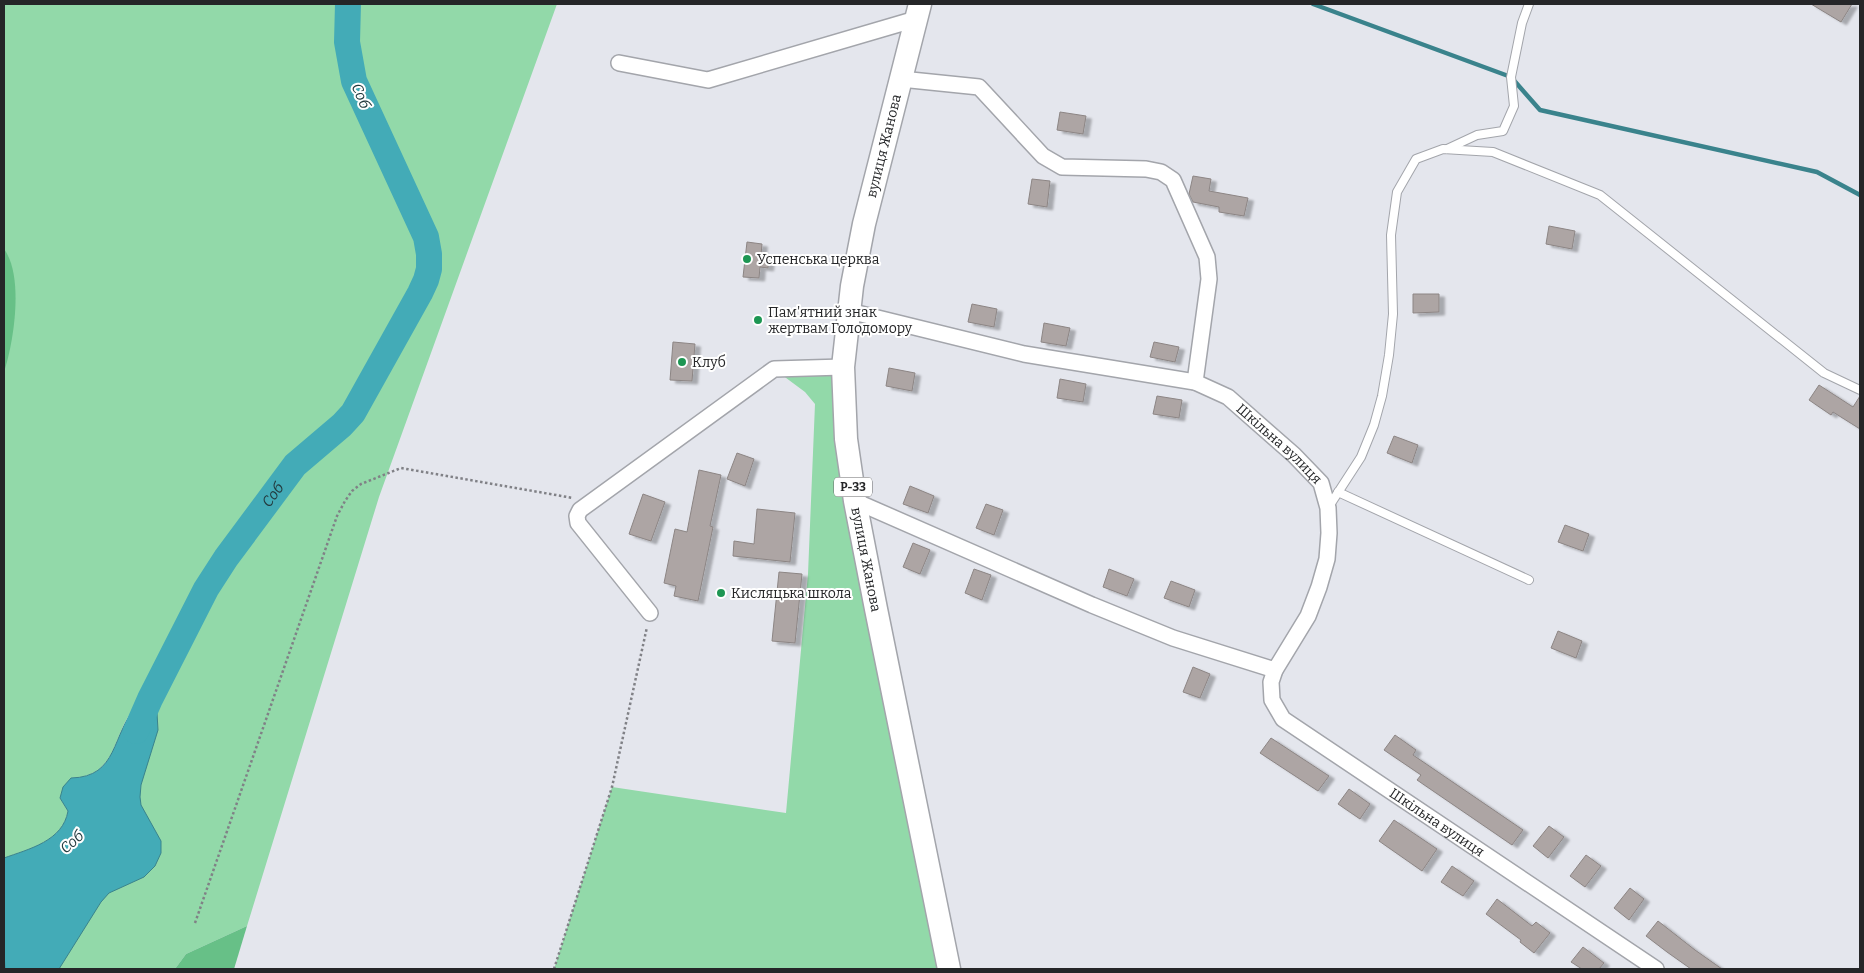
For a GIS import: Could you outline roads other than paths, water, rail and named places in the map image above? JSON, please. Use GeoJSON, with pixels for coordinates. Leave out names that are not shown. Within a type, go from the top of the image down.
{"type":"FeatureCollection","features":[{"type":"Feature","properties":{"kind":"main road","name":"вулиця Жанова"},"geometry":{"type":"LineString","coordinates":[[918,12],[864,224],[852,286],[843,367],[846,438],[855,501],[949,969]]}},
{"type":"Feature","properties":{"kind":"street"},"geometry":{"type":"LineString","coordinates":[[619,63],[708,80],[918,12]]}},
{"type":"Feature","properties":{"kind":"street"},"geometry":{"type":"LineString","coordinates":[[901,79],[979,87],[1042,156],[1062,167],[1146,169],[1161,172],[1174,180],[1207,257],[1209,280],[1195,382]]}},
{"type":"Feature","properties":{"kind":"street","name":"Шкільна вулиця"},"geometry":{"type":"LineString","coordinates":[[849,311],[1024,354],[1195,382],[1228,397],[1294,455],[1321,483],[1328,508],[1327,559],[1320,587],[1308,616],[1275,670],[1271,682],[1272,700],[1283,719],[1656,969]]}},
{"type":"Feature","properties":{"kind":"street"},"geometry":{"type":"LineString","coordinates":[[650,613],[578,523],[578,513],[774,369],[843,367]]}},
{"type":"Feature","properties":{"kind":"street"},"geometry":{"type":"LineString","coordinates":[[855,501],[1092,605],[1173,638],[1275,670]]}},
{"type":"Feature","properties":{"kind":"lane"},"geometry":{"type":"LineString","coordinates":[[1328,508],[1361,457],[1374,425],[1382,396],[1393,314],[1391,235],[1396,192],[1416,159],[1478,136],[1503,131],[1514,106],[1512,77],[1522,23],[1529,4]]}},
{"type":"Feature","properties":{"kind":"lane"},"geometry":{"type":"LineString","coordinates":[[1445,149],[1493,152],[1600,195],[1824,373],[1860,390]]}},
{"type":"Feature","properties":{"kind":"lane"},"geometry":{"type":"LineString","coordinates":[[1338,492],[1529,580]]}},
{"type":"Feature","properties":{"kind":"water"},"geometry":{"type":"Polygon","coordinates":[[[150,699],[157,713],[158,730],[141,785],[140,797],[141,805],[161,841],[161,853],[155,866],[144,877],[109,893],[101,902],[59,969],[5,969],[4,858],[44,842],[59,830],[65,821],[68,811],[60,798],[63,787],[71,778],[87,776],[98,770],[106,762],[129,717],[138,705],[150,699]]]}},
{"type":"Feature","properties":{"kind":"waterway","name":"Соб"},"geometry":{"type":"LineString","coordinates":[[136,731],[150,699],[206,589],[226,558],[295,465],[342,425],[353,413],[426,280],[429,269],[426,237],[354,81],[347,42],[348,4]]}},
{"type":"Feature","properties":{"kind":"waterway"},"geometry":{"type":"LineString","coordinates":[[1313,4],[1511,77],[1540,110],[1817,172],[1860,195]]}},
{"type":"Feature","properties":{"kind":"place","name":"Успенська церква"},"geometry":{"type":"Point","coordinates":[747,259]}},
{"type":"Feature","properties":{"kind":"place","name":"Пам'ятний знак жертвам Голодомору"},"geometry":{"type":"Point","coordinates":[758,320]}},
{"type":"Feature","properties":{"kind":"place","name":"Клуб"},"geometry":{"type":"Point","coordinates":[682,362]}},
{"type":"Feature","properties":{"kind":"place","name":"Кисляцька школа"},"geometry":{"type":"Point","coordinates":[721,593]}}]}
